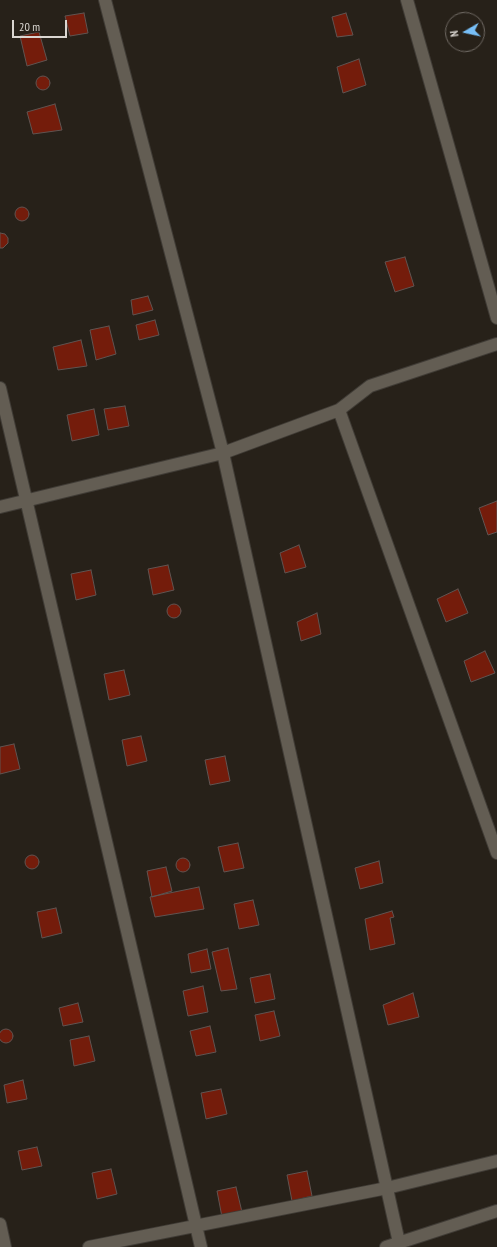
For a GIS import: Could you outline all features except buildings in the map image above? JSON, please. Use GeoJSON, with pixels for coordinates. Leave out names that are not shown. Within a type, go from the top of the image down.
{"type":"FeatureCollection","features":[{"type":"Feature","properties":{"kind":"street"},"geometry":{"type":"LineString","coordinates":[[105,0],[224,453],[400,1245]]}},
{"type":"Feature","properties":{"kind":"street"},"geometry":{"type":"LineString","coordinates":[[407,0],[497,318]]}},
{"type":"Feature","properties":{"kind":"street"},"geometry":{"type":"LineString","coordinates":[[0,507],[224,453],[339,410],[370,386],[497,344]]}},
{"type":"Feature","properties":{"kind":"street"},"geometry":{"type":"LineString","coordinates":[[0,388],[201,1247]]}},
{"type":"Feature","properties":{"kind":"street"},"geometry":{"type":"LineString","coordinates":[[339,410],[497,853]]}},
{"type":"Feature","properties":{"kind":"street"},"geometry":{"type":"LineString","coordinates":[[89,1247],[387,1188],[497,1161]]}},
{"type":"Feature","properties":{"kind":"street"},"geometry":{"type":"LineString","coordinates":[[386,1247],[400,1245],[497,1212]]}},
{"type":"Feature","properties":{"kind":"street"},"geometry":{"type":"LineString","coordinates":[[0,1224],[5,1247]]}}]}
